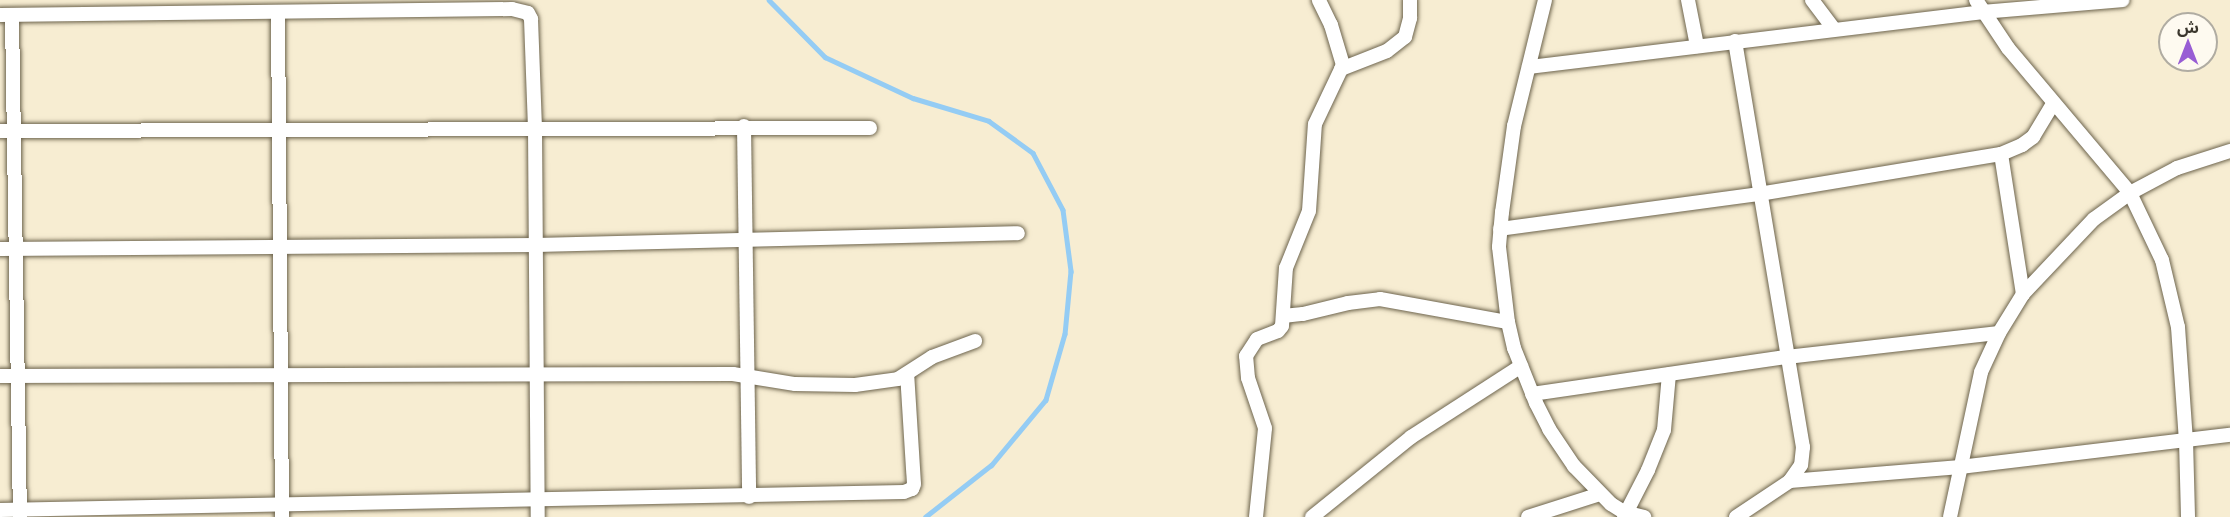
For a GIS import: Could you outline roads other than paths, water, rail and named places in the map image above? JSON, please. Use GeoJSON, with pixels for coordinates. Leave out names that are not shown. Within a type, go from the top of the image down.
{"type":"FeatureCollection","features":[{"type":"Feature","properties":{"kind":"street"},"geometry":{"type":"LineString","coordinates":[[1256,517],[1266,433],[1265,423],[1248,378],[1246,356],[1257,339],[1281,329],[1286,268],[1310,211],[1315,123],[1341,69],[1341,53],[1319,0]]}},
{"type":"Feature","properties":{"kind":"street"},"geometry":{"type":"LineString","coordinates":[[1341,69],[1387,51],[1405,37],[1410,18],[1410,0]]}},
{"type":"Feature","properties":{"kind":"street"},"geometry":{"type":"LineString","coordinates":[[1545,0],[1514,126],[1500,229],[1503,290],[1508,322],[1521,366],[1549,429],[1575,466],[1600,494],[1624,515],[1644,517]]}},
{"type":"Feature","properties":{"kind":"street"},"geometry":{"type":"LineString","coordinates":[[1688,0],[1696,46]]}},
{"type":"Feature","properties":{"kind":"street"},"geometry":{"type":"LineString","coordinates":[[1812,0],[1834,29]]}},
{"type":"Feature","properties":{"kind":"street"},"geometry":{"type":"LineString","coordinates":[[1529,68],[1834,29],[1979,6],[2122,0]]}},
{"type":"Feature","properties":{"kind":"street"},"geometry":{"type":"LineString","coordinates":[[20,513],[16,249],[7,131],[6,15],[278,12],[351,5],[508,5],[525,11],[531,16],[535,128],[538,517]]}},
{"type":"Feature","properties":{"kind":"street"},"geometry":{"type":"LineString","coordinates":[[1979,6],[2008,48],[2053,104],[2130,193],[2162,260],[2178,327],[2186,440],[2188,517]]}},
{"type":"Feature","properties":{"kind":"street"},"geometry":{"type":"LineString","coordinates":[[278,12],[282,511]]}},
{"type":"Feature","properties":{"kind":"street"},"geometry":{"type":"LineString","coordinates":[[1735,41],[1803,447],[1801,465],[1790,481],[1736,517]]}},
{"type":"Feature","properties":{"kind":"street"},"geometry":{"type":"LineString","coordinates":[[1500,229],[1759,194],[2001,154],[2022,146],[2033,137],[2053,104]]}},
{"type":"Feature","properties":{"kind":"street"},"geometry":{"type":"LineString","coordinates":[[744,126],[750,497]]}},
{"type":"Feature","properties":{"kind":"street"},"geometry":{"type":"LineString","coordinates":[[7,131],[744,126],[870,128]]}},
{"type":"Feature","properties":{"kind":"street"},"geometry":{"type":"LineString","coordinates":[[1950,517],[1981,372],[1999,333],[2023,294],[2094,219],[2130,193],[2177,168],[2230,151]]}},
{"type":"Feature","properties":{"kind":"street"},"geometry":{"type":"LineString","coordinates":[[2001,154],[2023,294]]}},
{"type":"Feature","properties":{"kind":"street"},"geometry":{"type":"LineString","coordinates":[[0,249],[536,245],[1018,233]]}},
{"type":"Feature","properties":{"kind":"street"},"geometry":{"type":"LineString","coordinates":[[1282,315],[1303,315],[1348,303],[1380,300],[1508,322]]}},
{"type":"Feature","properties":{"kind":"street"},"geometry":{"type":"LineString","coordinates":[[1532,394],[1787,357],[1999,333]]}},
{"type":"Feature","properties":{"kind":"street"},"geometry":{"type":"LineString","coordinates":[[0,376],[748,375],[795,384],[855,385],[887,382],[907,374],[932,357],[975,341]]}},
{"type":"Feature","properties":{"kind":"street"},"geometry":{"type":"LineString","coordinates":[[1312,517],[1412,437],[1521,366]]}},
{"type":"Feature","properties":{"kind":"street"},"geometry":{"type":"LineString","coordinates":[[0,510],[20,513],[282,511],[538,500],[904,492],[912,489],[914,481],[907,374]]}},
{"type":"Feature","properties":{"kind":"street"},"geometry":{"type":"LineString","coordinates":[[1624,515],[1648,470],[1664,430],[1669,374]]}},
{"type":"Feature","properties":{"kind":"street"},"geometry":{"type":"LineString","coordinates":[[1790,481],[1960,467],[2230,435]]}},
{"type":"Feature","properties":{"kind":"street"},"geometry":{"type":"LineString","coordinates":[[1528,517],[1600,494]]}},
{"type":"Feature","properties":{"kind":"waterway"},"geometry":{"type":"LineString","coordinates":[[769,0],[825,57],[913,98],[989,121],[1033,153],[1063,210],[1071,271],[1065,334],[1046,400],[992,465],[926,517]]}}]}
